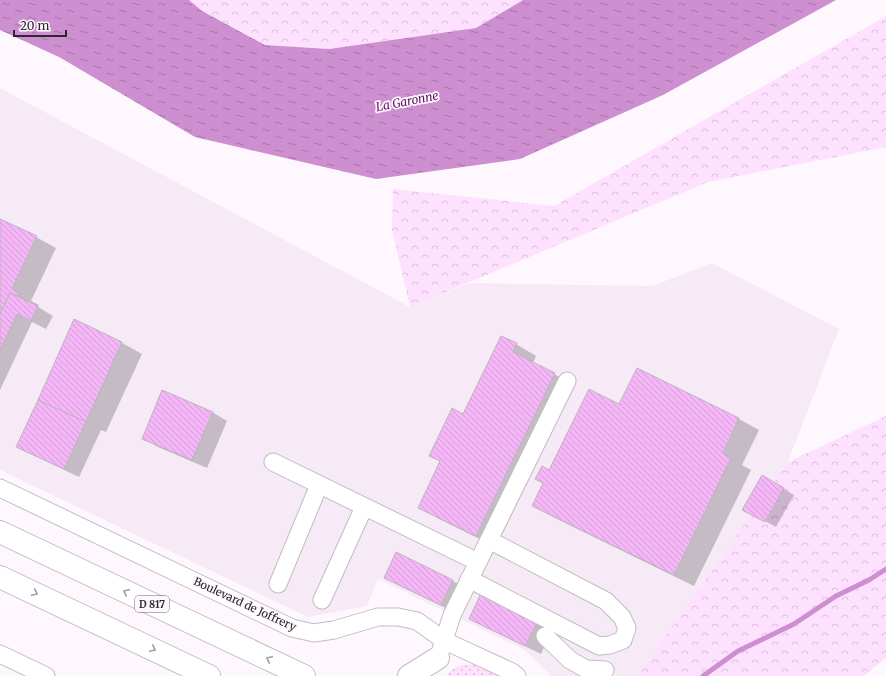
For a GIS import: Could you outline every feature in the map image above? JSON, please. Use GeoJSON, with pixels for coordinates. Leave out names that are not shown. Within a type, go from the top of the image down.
{"type":"FeatureCollection","features":[{"type":"Feature","properties":{"kind":"main road","name":"D 817"},"geometry":{"type":"LineString","coordinates":[[0,532],[304,676]]}},
{"type":"Feature","properties":{"kind":"main road"},"geometry":{"type":"LineString","coordinates":[[0,577],[209,676]]}},
{"type":"Feature","properties":{"kind":"main road"},"geometry":{"type":"LineString","coordinates":[[409,676],[440,658]]}},
{"type":"Feature","properties":{"kind":"street"},"geometry":{"type":"LineString","coordinates":[[440,658],[452,615],[567,381]]}},
{"type":"Feature","properties":{"kind":"street"},"geometry":{"type":"LineString","coordinates":[[273,462],[478,562]]}},
{"type":"Feature","properties":{"kind":"street"},"geometry":{"type":"LineString","coordinates":[[278,584],[319,485]]}},
{"type":"Feature","properties":{"kind":"street","name":"Boulevard de Joffrery"},"geometry":{"type":"LineString","coordinates":[[0,488],[292,628],[314,633],[334,630],[378,617],[398,617],[417,621],[440,658],[512,672],[517,676]]}},
{"type":"Feature","properties":{"kind":"street"},"geometry":{"type":"LineString","coordinates":[[322,600],[364,507]]}},
{"type":"Feature","properties":{"kind":"street"},"geometry":{"type":"LineString","coordinates":[[469,579],[599,646],[604,646],[623,640],[627,628],[622,617],[606,601],[489,540]]}},
{"type":"Feature","properties":{"kind":"street"},"geometry":{"type":"LineString","coordinates":[[565,655],[575,634]]}},
{"type":"Feature","properties":{"kind":"street"},"geometry":{"type":"LineString","coordinates":[[545,636],[570,660],[586,669],[605,670]]}},
{"type":"Feature","properties":{"kind":"street"},"geometry":{"type":"LineString","coordinates":[[0,654],[46,676]]}},
{"type":"Feature","properties":{"kind":"shaded area"},"geometry":{"type":"Polygon","coordinates":[[[0,88],[410,307],[469,283],[652,286],[712,263],[839,329],[788,462],[637,676],[551,676],[525,650],[378,579],[367,606],[308,617],[0,470],[0,88]]]}},
{"type":"Feature","properties":{"kind":"green space"},"geometry":{"type":"Polygon","coordinates":[[[189,0],[523,0],[476,28],[329,49],[265,45],[202,11],[189,0]]]}},
{"type":"Feature","properties":{"kind":"green space"},"geometry":{"type":"Polygon","coordinates":[[[886,16],[886,147],[708,182],[410,307],[392,230],[393,189],[554,206],[886,16]]]}},
{"type":"Feature","properties":{"kind":"green space"},"geometry":{"type":"Polygon","coordinates":[[[886,416],[886,658],[864,676],[637,676],[788,462],[886,416]]]}},
{"type":"Feature","properties":{"kind":"green space"},"geometry":{"type":"Polygon","coordinates":[[[474,664],[489,669],[500,676],[447,676],[455,668],[474,664]]]}},
{"type":"Feature","properties":{"kind":"water","name":"La Garonne"},"geometry":{"type":"Polygon","coordinates":[[[0,0],[189,0],[202,11],[265,45],[329,49],[476,28],[523,0],[836,0],[663,95],[520,159],[376,179],[195,137],[59,57],[0,30],[0,0]]]}},
{"type":"Feature","properties":{"kind":"building"},"geometry":{"type":"Polygon","coordinates":[[[0,219],[37,236],[12,289],[20,293],[18,296],[10,293],[0,314],[0,219]]]}},
{"type":"Feature","properties":{"kind":"building"},"geometry":{"type":"Polygon","coordinates":[[[10,293],[38,306],[31,321],[17,314],[0,350],[0,314],[10,293]]]}},
{"type":"Feature","properties":{"kind":"building"},"geometry":{"type":"Polygon","coordinates":[[[74,319],[122,342],[86,422],[38,400],[74,319]]]}},
{"type":"Feature","properties":{"kind":"building"},"geometry":{"type":"Polygon","coordinates":[[[501,336],[517,343],[513,352],[555,373],[476,536],[418,508],[440,461],[429,456],[452,408],[463,414],[501,336]]]}},
{"type":"Feature","properties":{"kind":"building"},"geometry":{"type":"Polygon","coordinates":[[[637,368],[739,418],[723,453],[731,458],[674,575],[532,506],[543,483],[535,479],[542,466],[549,470],[589,389],[619,404],[637,368]]]}},
{"type":"Feature","properties":{"kind":"building"},"geometry":{"type":"Polygon","coordinates":[[[162,390],[213,412],[192,460],[142,439],[162,390]]]}},
{"type":"Feature","properties":{"kind":"building"},"geometry":{"type":"Polygon","coordinates":[[[38,400],[86,422],[64,469],[16,447],[38,400]]]}},
{"type":"Feature","properties":{"kind":"building"},"geometry":{"type":"Polygon","coordinates":[[[762,475],[784,488],[765,522],[742,510],[762,475]]]}},
{"type":"Feature","properties":{"kind":"building"},"geometry":{"type":"Polygon","coordinates":[[[396,552],[453,580],[441,605],[384,578],[396,552]]]}},
{"type":"Feature","properties":{"kind":"building"},"geometry":{"type":"Polygon","coordinates":[[[481,593],[538,621],[525,646],[469,619],[481,593]]]}},
{"type":"Feature","properties":{"kind":"waterway"},"geometry":{"type":"LineString","coordinates":[[703,676],[738,651],[794,624],[836,596],[869,580],[886,569]]}}]}
